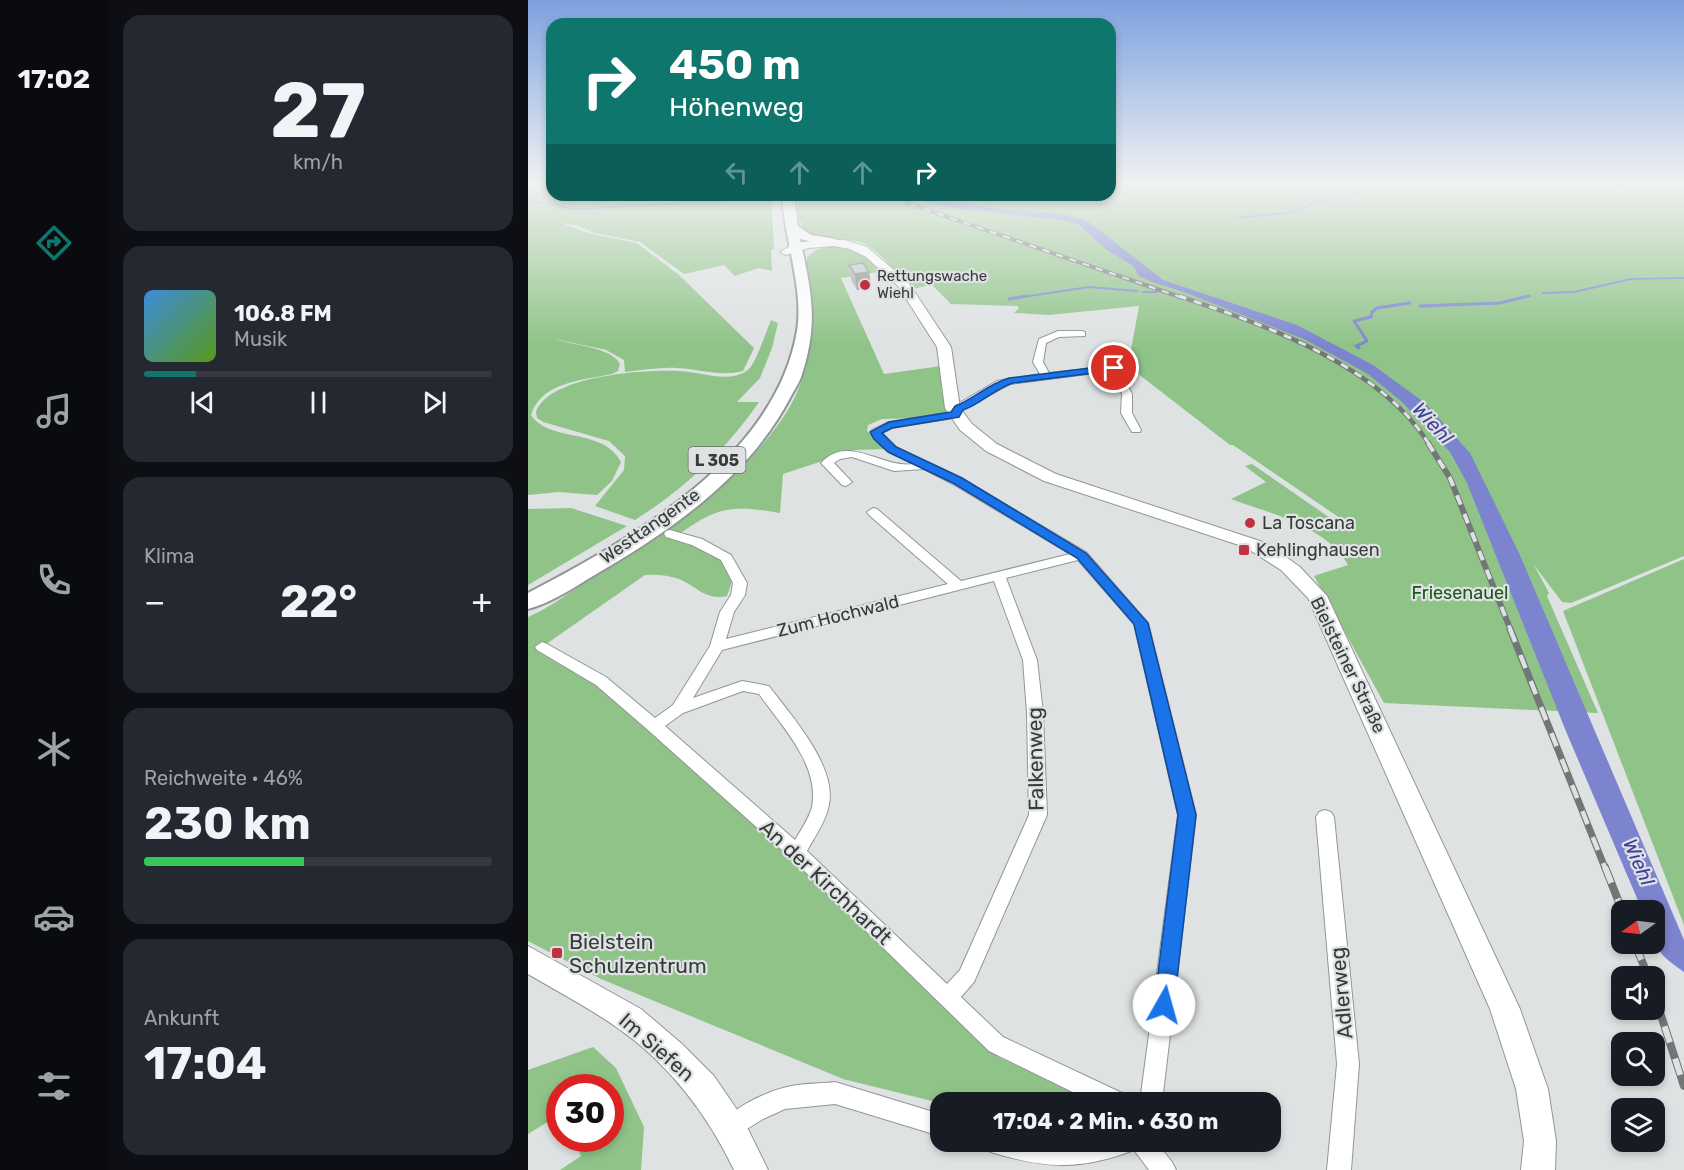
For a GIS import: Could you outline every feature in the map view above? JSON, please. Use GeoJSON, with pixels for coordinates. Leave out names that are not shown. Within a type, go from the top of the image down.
{"type":"FeatureCollection","features":[{"type":"Feature","properties":{"kind":"main road","name":"Westtangente"},"geometry":{"type":"LineString","coordinates":[[528,602],[598,563],[677,510],[717,477],[756,437],[783,398],[801,354],[806,302],[790,238]]}},
{"type":"Feature","properties":{"kind":"main road","name":"Westtangente"},"geometry":{"type":"LineString","coordinates":[[528,590],[595,552],[656,512],[712,465],[751,421],[776,381],[789,345],[792,238]]}},
{"type":"Feature","properties":{"kind":"main road"},"geometry":{"type":"LineString","coordinates":[[806,238],[857,245],[867,250],[895,277],[896,284],[910,297],[937,332],[947,363],[948,397],[955,415]]}},
{"type":"Feature","properties":{"kind":"main road"},"geometry":{"type":"LineString","coordinates":[[792,251],[810,251],[834,243]]}},
{"type":"Feature","properties":{"kind":"main road","name":"Bielsteiner Straße"},"geometry":{"type":"LineString","coordinates":[[955,415],[987,445],[1024,466],[1072,485],[1240,539],[1274,555],[1305,580],[1320,600],[1505,1009],[1532,1089],[1539,1141],[1538,1170]]}},
{"type":"Feature","properties":{"kind":"main road","name":"Im Siefen"},"geometry":{"type":"LineString","coordinates":[[528,959],[630,1018],[671,1054],[703,1087],[731,1128],[751,1170]]}},
{"type":"Feature","properties":{"kind":"street"},"geometry":{"type":"LineString","coordinates":[[1046,376],[1038,362],[1042,341],[1058,334],[1082,334]]}},
{"type":"Feature","properties":{"kind":"street"},"geometry":{"type":"LineString","coordinates":[[1128,366],[1012,380],[996,385],[970,404],[958,408],[955,415],[889,425],[876,432],[892,449],[957,481],[1081,555],[1141,623],[1187,815],[1152,1092]]}},
{"type":"Feature","properties":{"kind":"street"},"geometry":{"type":"LineString","coordinates":[[1114,368],[1127,394],[1125,405],[1127,417],[1136,430]]}},
{"type":"Feature","properties":{"kind":"street"},"geometry":{"type":"LineString","coordinates":[[846,482],[827,464],[833,458],[852,452],[893,468],[923,466]]}},
{"type":"Feature","properties":{"kind":"street"},"geometry":{"type":"LineString","coordinates":[[873,512],[960,587]]}},
{"type":"Feature","properties":{"kind":"street"},"geometry":{"type":"LineString","coordinates":[[670,534],[697,542],[726,558],[740,583],[738,594],[727,612],[717,646],[678,709]]}},
{"type":"Feature","properties":{"kind":"street","name":"Zum Hochwald"},"geometry":{"type":"LineString","coordinates":[[717,646],[1081,555]]}},
{"type":"Feature","properties":{"kind":"street","name":"Falkenweg"},"geometry":{"type":"LineString","coordinates":[[948,997],[966,976],[1038,815],[1035,713],[1030,660],[999,577]]}},
{"type":"Feature","properties":{"kind":"street","name":"An der Kirchhardt"},"geometry":{"type":"LineString","coordinates":[[542,647],[601,681],[654,726],[797,853],[996,1044],[1095,1092]]}},
{"type":"Feature","properties":{"kind":"street"},"geometry":{"type":"LineString","coordinates":[[654,726],[678,709],[742,686],[764,690],[814,762],[820,777],[820,807],[797,853]]}},
{"type":"Feature","properties":{"kind":"street","name":"Adlerweg"},"geometry":{"type":"LineString","coordinates":[[1325,817],[1348,1064],[1339,1170]]}},
{"type":"Feature","properties":{"kind":"street"},"geometry":{"type":"LineString","coordinates":[[731,1128],[755,1112],[784,1098],[835,1093],[930,1122]]}},
{"type":"Feature","properties":{"kind":"street"},"geometry":{"type":"LineString","coordinates":[[1036,1152],[1065,1157],[1106,1152]]}},
{"type":"Feature","properties":{"kind":"street"},"geometry":{"type":"LineString","coordinates":[[1150,1152],[1164,1170]]}},
{"type":"Feature","properties":{"kind":"green space"},"geometry":{"type":"Polygon","coordinates":[[[528,238],[610,238],[637,243],[679,275],[754,348],[743,371],[735,373],[671,368],[625,372],[624,360],[606,350],[555,339],[609,354],[620,364],[618,371],[564,384],[553,389],[536,404],[531,415],[539,424],[550,429],[602,444],[613,451],[621,462],[612,481],[597,495],[559,492],[528,495],[528,238]]]}},
{"type":"Feature","properties":{"kind":"green space"},"geometry":{"type":"Polygon","coordinates":[[[618,238],[773,238],[774,249],[771,250],[772,271],[759,268],[735,276],[724,265],[684,274],[640,242],[618,238]]]}},
{"type":"Feature","properties":{"kind":"green space","name":"Friesenauel"},"geometry":{"type":"Polygon","coordinates":[[[824,238],[1684,238],[1684,556],[1571,603],[1562,602],[1534,565],[1549,593],[1547,596],[1598,713],[1384,703],[1314,576],[1348,565],[1326,540],[1312,531],[1280,516],[1231,499],[1266,482],[1245,466],[1252,464],[1349,531],[1356,529],[1230,445],[1128,366],[1139,306],[1049,315],[1014,313],[1019,308],[1017,306],[951,304],[932,285],[912,289],[867,245],[824,238]]]}},
{"type":"Feature","properties":{"kind":"green space"},"geometry":{"type":"Polygon","coordinates":[[[831,246],[855,247],[884,271],[841,278],[884,374],[941,366],[941,388],[947,413],[919,418],[882,419],[868,425],[867,431],[887,449],[856,450],[783,474],[780,513],[749,509],[726,510],[703,519],[677,536],[722,556],[732,581],[727,596],[707,595],[679,579],[645,575],[542,647],[604,685],[969,1025],[1000,1058],[1078,1092],[930,1092],[930,1101],[843,1079],[601,979],[528,941],[528,617],[560,600],[680,518],[742,466],[768,438],[789,409],[802,379],[809,353],[813,307],[807,257],[816,250],[831,246]]]}},
{"type":"Feature","properties":{"kind":"green space"},"geometry":{"type":"Polygon","coordinates":[[[771,320],[778,323],[772,348],[760,378],[737,402],[759,402],[719,452],[671,495],[635,520],[595,506],[624,470],[625,456],[609,441],[543,422],[537,418],[536,412],[545,400],[559,390],[578,382],[623,373],[665,371],[724,377],[740,374],[751,367],[771,320]]]}},
{"type":"Feature","properties":{"kind":"green space"},"geometry":{"type":"Polygon","coordinates":[[[571,508],[627,526],[528,585],[528,509],[571,508]]]}},
{"type":"Feature","properties":{"kind":"green space"},"geometry":{"type":"Polygon","coordinates":[[[1684,559],[1684,925],[1563,611],[1684,559]]]}},
{"type":"Feature","properties":{"kind":"green space"},"geometry":{"type":"Polygon","coordinates":[[[593,1047],[616,1068],[619,1074],[546,1074],[546,1123],[528,1134],[528,1070],[593,1047]]]}},
{"type":"Feature","properties":{"kind":"green space"},"geometry":{"type":"Polygon","coordinates":[[[624,1085],[644,1127],[641,1170],[560,1170],[581,1156],[579,1152],[624,1152],[624,1085]]]}},
{"type":"Feature","properties":{"kind":"water","name":"Wiehl"},"geometry":{"type":"Polygon","coordinates":[[[1093,238],[1109,238],[1163,280],[1297,325],[1373,365],[1425,403],[1470,453],[1519,553],[1684,940],[1684,972],[1662,954],[1665,954],[1665,900],[1638,900],[1565,729],[1467,483],[1450,452],[1402,402],[1368,374],[1304,339],[1184,292],[1152,282],[1139,276],[1133,266],[1107,250],[1093,238]]]}},
{"type":"Feature","properties":{"kind":"building"},"geometry":{"type":"Polygon","coordinates":[[[863,263],[869,272],[855,274],[849,265],[863,263]]]}},
{"type":"Feature","properties":{"kind":"waterway"},"geometry":{"type":"LineString","coordinates":[[1543,293],[1574,292],[1631,279],[1684,278]]}},
{"type":"Feature","properties":{"kind":"waterway"},"geometry":{"type":"LineString","coordinates":[[1016,298],[1089,287],[1137,291]]}},
{"type":"Feature","properties":{"kind":"waterway"},"geometry":{"type":"LineString","coordinates":[[1143,292],[1157,292]]}},
{"type":"Feature","properties":{"kind":"waterway"},"geometry":{"type":"LineString","coordinates":[[1009,299],[1027,296]]}},
{"type":"Feature","properties":{"kind":"waterway"},"geometry":{"type":"LineString","coordinates":[[1420,306],[1500,303],[1528,296]]}},
{"type":"Feature","properties":{"kind":"waterway"},"geometry":{"type":"LineString","coordinates":[[1522,298],[1530,296]]}},
{"type":"Feature","properties":{"kind":"waterway"},"geometry":{"type":"LineString","coordinates":[[1359,348],[1356,346],[1367,341],[1354,321],[1371,317],[1372,312],[1377,308],[1410,303]]}},
{"type":"Feature","properties":{"kind":"railway"},"geometry":{"type":"LineString","coordinates":[[1008,238],[1183,298]]}},
{"type":"Feature","properties":{"kind":"railway"},"geometry":{"type":"LineString","coordinates":[[1179,296],[1282,334],[1350,370],[1381,391],[1407,416],[1429,444]]}},
{"type":"Feature","properties":{"kind":"railway"},"geometry":{"type":"LineString","coordinates":[[1428,443],[1450,478],[1511,631]]}},
{"type":"Feature","properties":{"kind":"railway"},"geometry":{"type":"LineString","coordinates":[[1510,629],[1605,868]]}},
{"type":"Feature","properties":{"kind":"railway"},"geometry":{"type":"LineString","coordinates":[[1605,867],[1618,900]]}},
{"type":"Feature","properties":{"kind":"railway"},"geometry":{"type":"LineString","coordinates":[[1639,954],[1644,966]]}},
{"type":"Feature","properties":{"kind":"railway"},"geometry":{"type":"LineString","coordinates":[[1662,1020],[1684,1086]]}},
{"type":"Feature","properties":{"kind":"place","name":"Rettungswache Wiehl"},"geometry":{"type":"Point","coordinates":[865,285]}},
{"type":"Feature","properties":{"kind":"place","name":"La Toscana"},"geometry":{"type":"Point","coordinates":[1250,523]}},
{"type":"Feature","properties":{"kind":"place","name":"Kehlinghausen"},"geometry":{"type":"Point","coordinates":[1244,550]}},
{"type":"Feature","properties":{"kind":"place","name":"Bielstein Schulzentrum"},"geometry":{"type":"Point","coordinates":[557,953]}},
{"type":"Feature","properties":{"kind":"route"},"geometry":{"type":"LineString","coordinates":[[1114,368],[1012,380],[996,385],[970,404],[958,408],[955,415],[889,425],[876,432],[892,449],[957,481],[1081,555],[1141,623],[1187,815],[1164,1005]]}}]}
